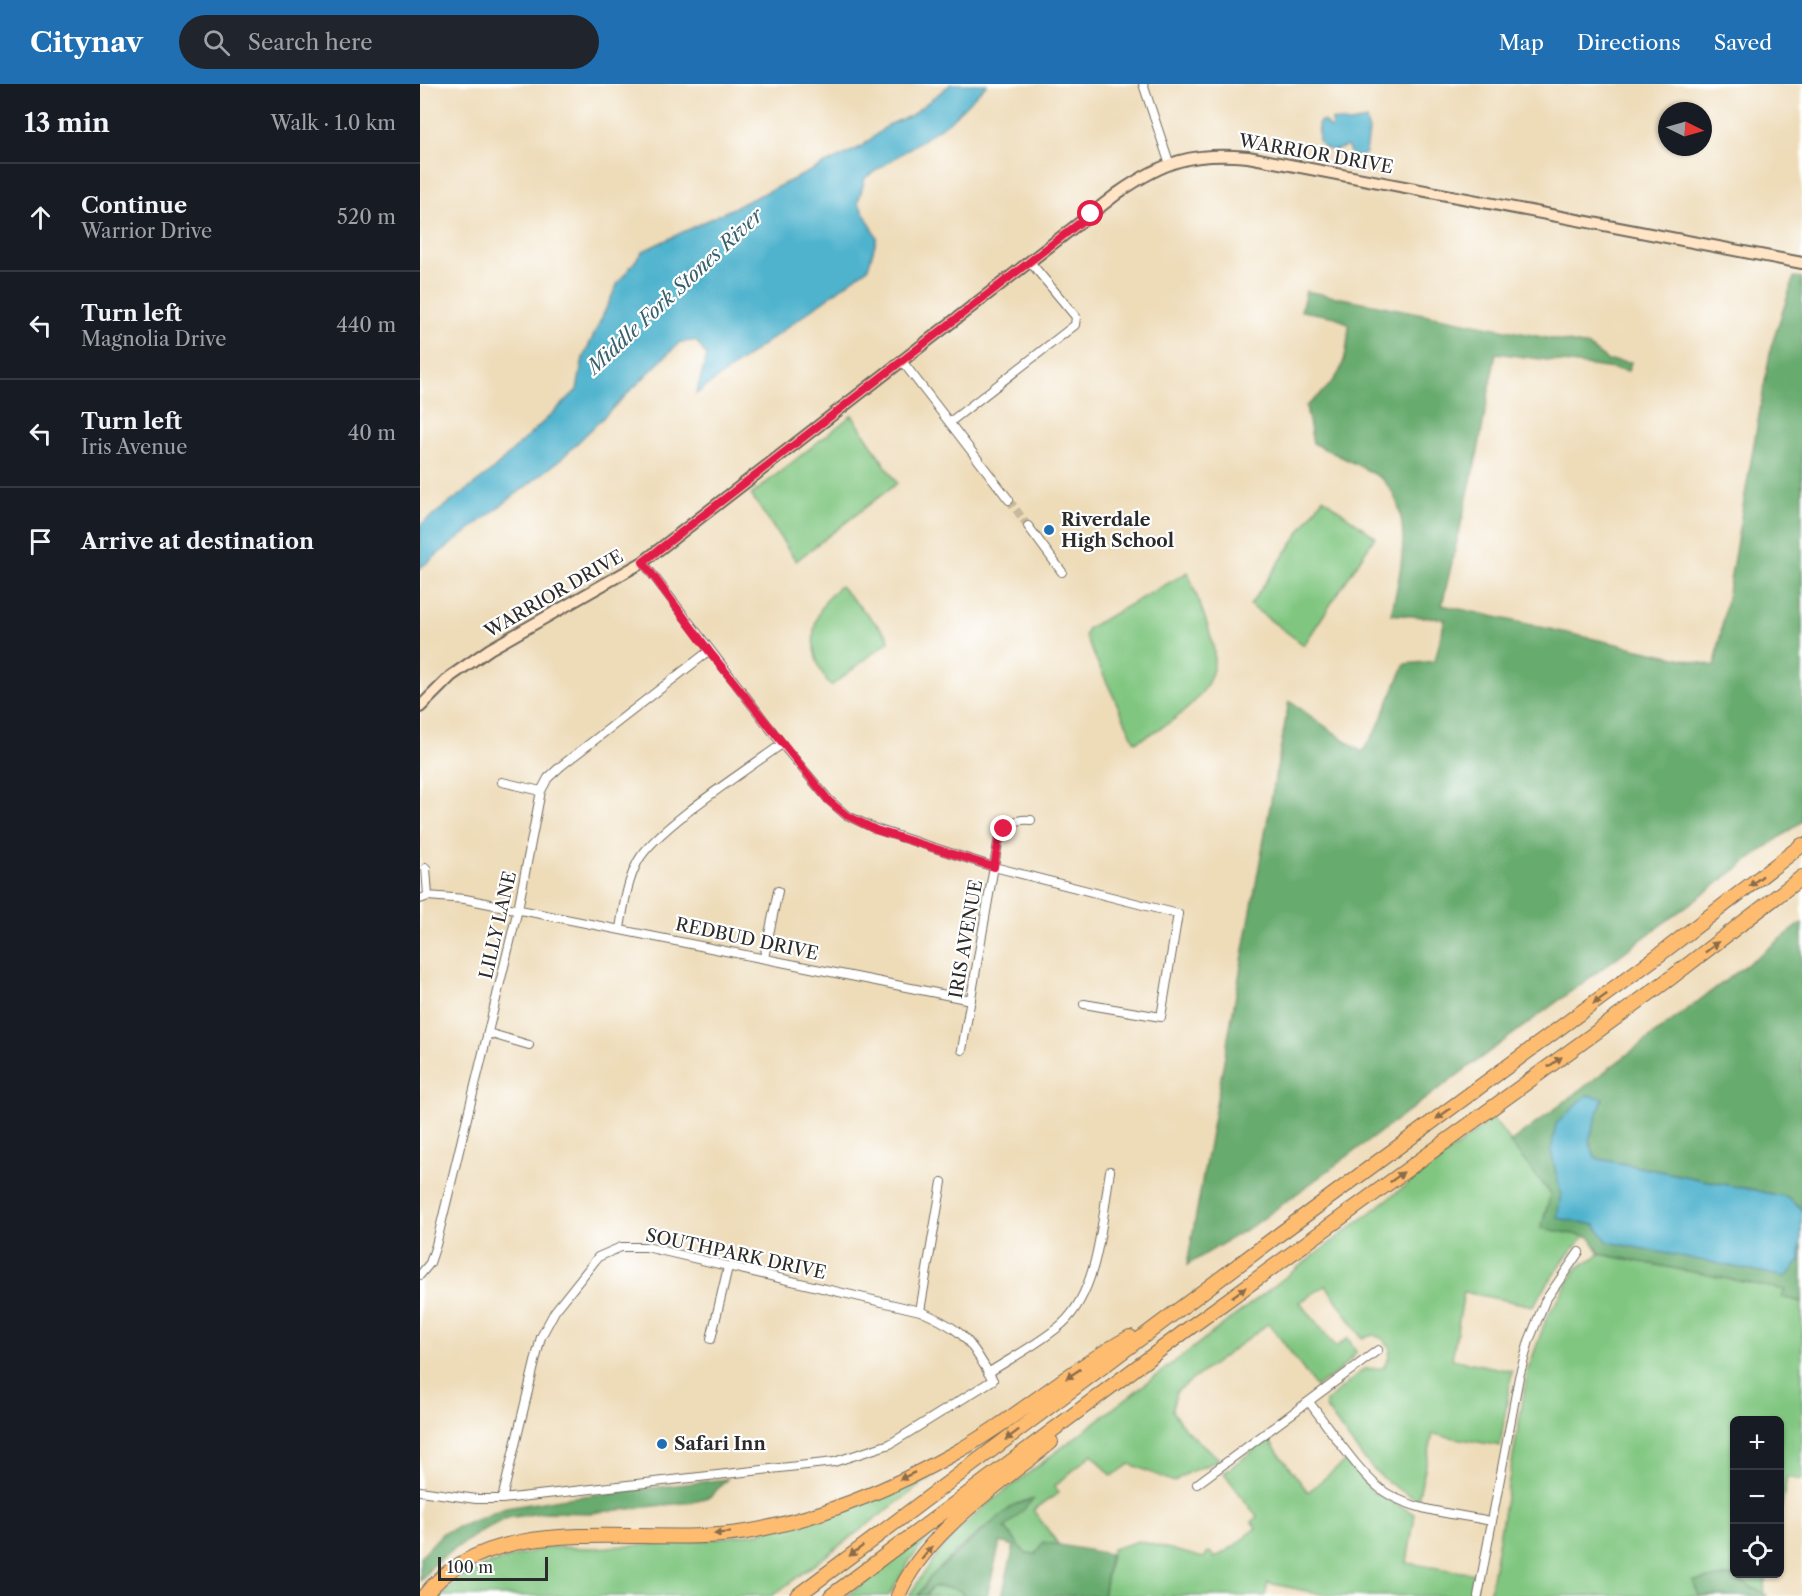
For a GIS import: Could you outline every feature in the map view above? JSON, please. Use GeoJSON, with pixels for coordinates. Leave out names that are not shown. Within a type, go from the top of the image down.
{"type":"FeatureCollection","features":[{"type":"Feature","properties":{"kind":"highway"},"geometry":{"type":"LineString","coordinates":[[797,1596],[1177,1311],[1659,955],[1802,845]]}},
{"type":"Feature","properties":{"kind":"highway"},"geometry":{"type":"LineString","coordinates":[[831,1596],[1192,1326],[1672,977],[1802,877]]}},
{"type":"Feature","properties":{"kind":"highway"},"geometry":{"type":"LineString","coordinates":[[424,1596],[444,1576],[461,1564],[497,1546],[545,1537],[656,1538],[745,1532],[817,1514],[863,1498],[954,1454],[1121,1342],[1177,1311]]}},
{"type":"Feature","properties":{"kind":"highway"},"geometry":{"type":"LineString","coordinates":[[898,1596],[905,1579],[946,1529],[1192,1326]]}},
{"type":"Feature","properties":{"kind":"street"},"geometry":{"type":"LineString","coordinates":[[1143,84],[1169,162]]}},
{"type":"Feature","properties":{"kind":"street","name":"WARRIOR DRIVE"},"geometry":{"type":"LineString","coordinates":[[420,707],[452,676],[490,649],[643,562],[1031,263],[1118,193],[1169,162],[1217,154],[1248,157],[1802,263]]}},
{"type":"Feature","properties":{"kind":"street"},"geometry":{"type":"LineString","coordinates":[[950,422],[1075,325],[1076,317],[1031,263]]}},
{"type":"Feature","properties":{"kind":"street"},"geometry":{"type":"LineString","coordinates":[[902,361],[1009,500]]}},
{"type":"Feature","properties":{"kind":"street"},"geometry":{"type":"LineString","coordinates":[[1028,526],[1062,572]]}},
{"type":"Feature","properties":{"kind":"street"},"geometry":{"type":"LineString","coordinates":[[643,562],[782,744],[829,801],[846,815],[876,830],[994,867],[1178,914],[1161,1017],[1084,1004]]}},
{"type":"Feature","properties":{"kind":"street","name":"LILLY LANE"},"geometry":{"type":"LineString","coordinates":[[420,1275],[430,1263],[436,1245],[518,909],[541,791],[548,778],[561,766],[709,651]]}},
{"type":"Feature","properties":{"kind":"street"},"geometry":{"type":"LineString","coordinates":[[620,928],[628,884],[639,859],[660,835],[782,744]]}},
{"type":"Feature","properties":{"kind":"street"},"geometry":{"type":"LineString","coordinates":[[502,782],[541,791]]}},
{"type":"Feature","properties":{"kind":"street","name":"IRIS AVENUE"},"geometry":{"type":"LineString","coordinates":[[963,1050],[998,843],[1004,829],[1018,820],[1031,820]]}},
{"type":"Feature","properties":{"kind":"street"},"geometry":{"type":"LineString","coordinates":[[424,897],[426,868]]}},
{"type":"Feature","properties":{"kind":"street"},"geometry":{"type":"LineString","coordinates":[[764,958],[778,891]]}},
{"type":"Feature","properties":{"kind":"street","name":"REDBUD DRIVE"},"geometry":{"type":"LineString","coordinates":[[424,897],[465,898],[970,1000]]}},
{"type":"Feature","properties":{"kind":"street"},"geometry":{"type":"LineString","coordinates":[[488,1033],[529,1045]]}},
{"type":"Feature","properties":{"kind":"street"},"geometry":{"type":"LineString","coordinates":[[420,1491],[502,1499],[834,1462],[890,1444],[991,1377],[1062,1324],[1074,1311],[1088,1287],[1110,1172]]}},
{"type":"Feature","properties":{"kind":"street"},"geometry":{"type":"LineString","coordinates":[[920,1311],[942,1182]]}},
{"type":"Feature","properties":{"kind":"street","name":"SOUTHPARK DRIVE"},"geometry":{"type":"LineString","coordinates":[[502,1499],[541,1337],[555,1311],[597,1257],[621,1247],[646,1247],[920,1311],[950,1324],[969,1339],[991,1377]]}},
{"type":"Feature","properties":{"kind":"street"},"geometry":{"type":"LineString","coordinates":[[1478,1596],[1519,1377],[1529,1341],[1545,1301],[1579,1252]]}},
{"type":"Feature","properties":{"kind":"street"},"geometry":{"type":"LineString","coordinates":[[711,1339],[728,1267]]}},
{"type":"Feature","properties":{"kind":"street"},"geometry":{"type":"LineString","coordinates":[[1197,1484],[1378,1350]]}},
{"type":"Feature","properties":{"kind":"street"},"geometry":{"type":"LineString","coordinates":[[1309,1402],[1361,1468],[1386,1494],[1421,1508],[1491,1521]]}},
{"type":"Feature","properties":{"kind":"green space"},"geometry":{"type":"Polygon","coordinates":[[[1794,277],[1802,278],[1802,821],[1257,1223],[1187,1265],[1289,701],[1362,752],[1376,731],[1405,664],[1435,661],[1445,619],[1391,614],[1403,544],[1399,509],[1393,494],[1378,476],[1313,443],[1306,406],[1327,388],[1339,372],[1346,352],[1349,325],[1336,317],[1301,311],[1306,291],[1588,346],[1608,361],[1631,362],[1628,371],[1496,353],[1478,451],[1442,605],[1715,666],[1771,347],[1794,277]]]}},
{"type":"Feature","properties":{"kind":"green space"},"geometry":{"type":"Polygon","coordinates":[[[852,415],[897,483],[796,561],[751,495],[852,415]]]}},
{"type":"Feature","properties":{"kind":"green space"},"geometry":{"type":"Polygon","coordinates":[[[1323,498],[1375,537],[1304,645],[1250,605],[1323,498]]]}},
{"type":"Feature","properties":{"kind":"green space"},"geometry":{"type":"Polygon","coordinates":[[[1188,572],[1210,633],[1214,652],[1213,668],[1208,682],[1188,708],[1162,727],[1135,742],[1085,636],[1088,628],[1188,572]]]}},
{"type":"Feature","properties":{"kind":"green space"},"geometry":{"type":"Polygon","coordinates":[[[840,586],[888,636],[889,641],[831,686],[817,661],[814,634],[821,608],[840,586]]]}},
{"type":"Feature","properties":{"kind":"green space"},"geometry":{"type":"Polygon","coordinates":[[[1802,923],[1802,1209],[1787,1197],[1595,1158],[1589,1140],[1603,1098],[1551,1151],[1561,1194],[1579,1221],[1800,1261],[1802,1244],[1802,1302],[1781,1297],[1785,1290],[1600,1254],[1590,1237],[1541,1228],[1551,1194],[1510,1143],[1802,923]]]}},
{"type":"Feature","properties":{"kind":"green space"},"geometry":{"type":"Polygon","coordinates":[[[1493,1119],[1551,1194],[1541,1228],[1585,1236],[1564,1259],[1533,1306],[1464,1292],[1452,1359],[1512,1371],[1500,1446],[1433,1434],[1418,1499],[1389,1483],[1376,1472],[1326,1408],[1326,1402],[1364,1369],[1383,1368],[1389,1358],[1390,1348],[1383,1339],[1374,1335],[1362,1338],[1326,1285],[1300,1302],[1336,1347],[1348,1338],[1356,1352],[1333,1375],[1316,1387],[1269,1323],[1176,1392],[1172,1411],[1186,1430],[1219,1459],[1185,1474],[1174,1482],[1130,1464],[1112,1476],[1092,1454],[1055,1486],[1059,1493],[1033,1510],[1059,1545],[1043,1543],[1036,1554],[1026,1554],[1005,1528],[1025,1501],[1014,1505],[949,1558],[918,1596],[909,1596],[941,1550],[980,1510],[1493,1119]]]}},
{"type":"Feature","properties":{"kind":"green space"},"geometry":{"type":"Polygon","coordinates":[[[1600,1254],[1802,1293],[1802,1480],[1787,1477],[1784,1493],[1784,1416],[1730,1416],[1730,1578],[1766,1578],[1763,1596],[1489,1596],[1528,1370],[1546,1319],[1577,1268],[1600,1254]]]}},
{"type":"Feature","properties":{"kind":"green space"},"geometry":{"type":"Polygon","coordinates":[[[1268,1439],[1308,1492],[1345,1461],[1374,1493],[1415,1514],[1407,1563],[1475,1574],[1472,1596],[1330,1596],[1268,1583],[1265,1596],[1103,1596],[1112,1549],[1139,1541],[1204,1558],[1208,1552],[1212,1553],[1215,1558],[1256,1528],[1252,1522],[1257,1517],[1224,1473],[1268,1439]]]}},
{"type":"Feature","properties":{"kind":"green space"},"geometry":{"type":"Polygon","coordinates":[[[932,1471],[934,1475],[772,1596],[441,1596],[459,1580],[483,1566],[548,1547],[595,1548],[690,1542],[758,1533],[932,1471]]]}},
{"type":"Feature","properties":{"kind":"green space"},"geometry":{"type":"Polygon","coordinates":[[[727,1479],[711,1496],[692,1502],[591,1513],[548,1512],[507,1518],[483,1530],[447,1554],[434,1564],[420,1581],[420,1557],[443,1533],[506,1508],[567,1498],[727,1479]]]}},
{"type":"Feature","properties":{"kind":"green space"},"geometry":{"type":"Polygon","coordinates":[[[1034,1499],[1005,1528],[1026,1554],[1036,1554],[1043,1542],[1110,1554],[1103,1596],[1002,1596],[1014,1546],[1000,1542],[987,1596],[962,1596],[963,1592],[955,1589],[932,1587],[925,1596],[918,1596],[929,1578],[988,1526],[1014,1505],[1034,1499]]]}},
{"type":"Feature","properties":{"kind":"green space"},"geometry":{"type":"Polygon","coordinates":[[[940,1525],[910,1560],[889,1596],[847,1596],[940,1525]]]}},
{"type":"Feature","properties":{"kind":"green space"},"geometry":{"type":"Polygon","coordinates":[[[1730,1576],[1768,1596],[1699,1596],[1693,1581],[1730,1576]]]}},
{"type":"Feature","properties":{"kind":"green space"},"geometry":{"type":"Polygon","coordinates":[[[932,1587],[953,1588],[963,1592],[962,1596],[925,1596],[932,1587]]]}},
{"type":"Feature","properties":{"kind":"water","name":"Middle Fork Stones River"},"geometry":{"type":"Polygon","coordinates":[[[951,84],[987,84],[949,122],[865,178],[858,202],[877,237],[868,268],[696,394],[707,356],[696,341],[680,342],[560,460],[420,568],[420,525],[488,474],[577,390],[583,358],[618,283],[643,251],[861,147],[888,125],[910,116],[951,84]]]}},
{"type":"Feature","properties":{"kind":"water"},"geometry":{"type":"Polygon","coordinates":[[[1332,120],[1350,123],[1366,120],[1369,131],[1366,153],[1361,156],[1352,156],[1347,146],[1332,150],[1323,146],[1319,142],[1318,124],[1321,121],[1325,122],[1329,128],[1332,127],[1332,120]]]}},
{"type":"Feature","properties":{"kind":"water"},"geometry":{"type":"Polygon","coordinates":[[[1587,1095],[1603,1098],[1589,1140],[1595,1158],[1787,1197],[1802,1209],[1800,1261],[1786,1277],[1608,1242],[1595,1225],[1557,1218],[1561,1194],[1551,1151],[1556,1124],[1587,1095]]]}},
{"type":"Feature","properties":{"kind":"tunnel"},"geometry":{"type":"LineString","coordinates":[[1009,500],[1028,526]]}},
{"type":"Feature","properties":{"kind":"place","name":"Riverdale High School"},"geometry":{"type":"Point","coordinates":[1049,530]}},
{"type":"Feature","properties":{"kind":"place","name":"Safari Inn"},"geometry":{"type":"Point","coordinates":[662,1444]}},
{"type":"Feature","properties":{"kind":"route"},"geometry":{"type":"LineString","coordinates":[[1004,829],[998,843],[994,867],[876,830],[846,815],[829,801],[782,744],[643,562],[1031,263],[1091,214]]}}]}
